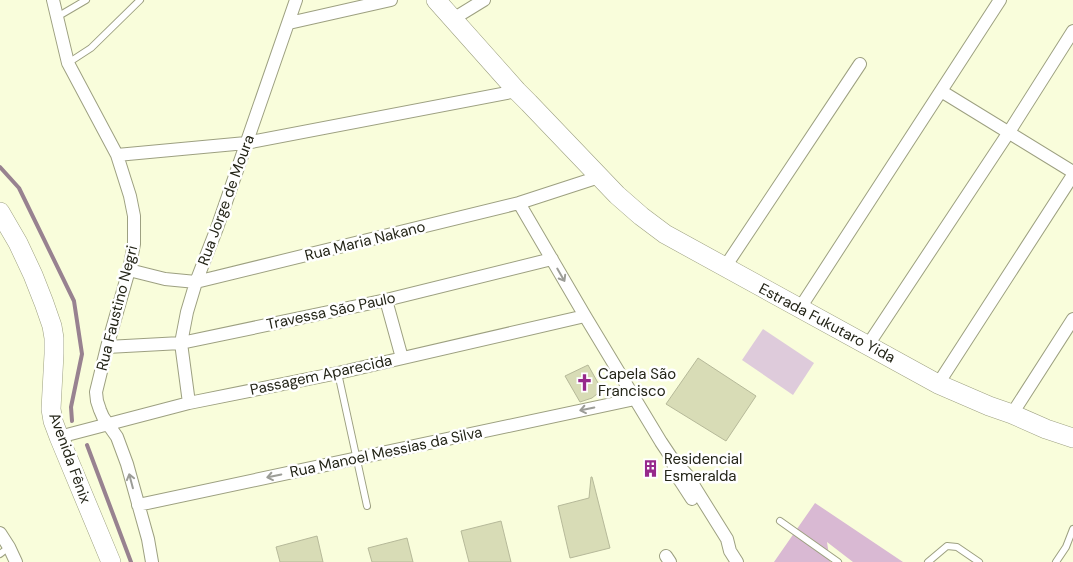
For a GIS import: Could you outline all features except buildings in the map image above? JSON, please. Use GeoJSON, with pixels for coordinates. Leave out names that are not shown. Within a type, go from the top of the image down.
{"type":"FeatureCollection","features":[{"type":"Feature","properties":{"kind":"street","name":"Rua Faustino Negri"},"geometry":{"type":"LineString","coordinates":[[53,0],[68,63],[117,155],[130,196],[134,216],[134,244],[129,270],[96,392],[100,410],[117,437],[122,450],[148,539],[152,562]]}},
{"type":"Feature","properties":{"kind":"street","name":"Rua Jorge de Moura"},"geometry":{"type":"LineString","coordinates":[[189,403],[181,343],[187,312],[296,0]]}},
{"type":"Feature","properties":{"kind":"street"},"geometry":{"type":"LineString","coordinates":[[289,22],[391,0]]}},
{"type":"Feature","properties":{"kind":"street"},"geometry":{"type":"LineString","coordinates":[[444,7],[484,0]]}},
{"type":"Feature","properties":{"kind":"street"},"geometry":{"type":"LineString","coordinates":[[800,308],[1000,0]]}},
{"type":"Feature","properties":{"kind":"street","name":"Estrada Fukutaro Yida"},"geometry":{"type":"LineString","coordinates":[[444,7],[517,91],[617,196],[665,234],[938,384],[1046,429],[1073,438]]}},
{"type":"Feature","properties":{"kind":"street"},"geometry":{"type":"LineString","coordinates":[[868,345],[1009,132],[1073,31]]}},
{"type":"Feature","properties":{"kind":"street"},"geometry":{"type":"LineString","coordinates":[[725,267],[860,64]]}},
{"type":"Feature","properties":{"kind":"street"},"geometry":{"type":"LineString","coordinates":[[117,155],[246,143],[517,91]]}},
{"type":"Feature","properties":{"kind":"street"},"geometry":{"type":"LineString","coordinates":[[938,384],[1073,174],[941,91]]}},
{"type":"Feature","properties":{"kind":"street","name":"Rua Maria Nakano"},"geometry":{"type":"LineString","coordinates":[[129,270],[165,279],[196,282],[519,203],[599,177]]}},
{"type":"Feature","properties":{"kind":"street"},"geometry":{"type":"LineString","coordinates":[[519,203],[635,399],[671,457],[687,475],[727,539],[730,550],[737,562]]}},
{"type":"Feature","properties":{"kind":"street","name":"Avenida Fênix"},"geometry":{"type":"LineString","coordinates":[[0,212],[33,275],[52,326],[54,354],[51,409],[53,420],[111,562]]}},
{"type":"Feature","properties":{"kind":"street","name":"Travessa São Paulo"},"geometry":{"type":"LineString","coordinates":[[107,347],[181,343],[386,300],[552,259]]}},
{"type":"Feature","properties":{"kind":"street"},"geometry":{"type":"LineString","coordinates":[[386,300],[402,358]]}},
{"type":"Feature","properties":{"kind":"street","name":"Passagem Aparecida"},"geometry":{"type":"LineString","coordinates":[[59,437],[189,403],[338,373],[585,316]]}},
{"type":"Feature","properties":{"kind":"street"},"geometry":{"type":"LineString","coordinates":[[1012,414],[1073,319]]}},
{"type":"Feature","properties":{"kind":"street","name":"Rua Manoel Messias da Silva"},"geometry":{"type":"LineString","coordinates":[[138,505],[635,399]]}},
{"type":"Feature","properties":{"kind":"street"},"geometry":{"type":"LineString","coordinates":[[0,533],[5,551],[16,562]]}},
{"type":"Feature","properties":{"kind":"lane"},"geometry":{"type":"LineString","coordinates":[[57,17],[86,0]]}},
{"type":"Feature","properties":{"kind":"lane"},"geometry":{"type":"LineString","coordinates":[[68,63],[91,48],[140,0]]}},
{"type":"Feature","properties":{"kind":"lane"},"geometry":{"type":"LineString","coordinates":[[338,373],[366,506]]}},
{"type":"Feature","properties":{"kind":"lane"},"geometry":{"type":"LineString","coordinates":[[780,521],[838,562]]}},
{"type":"Feature","properties":{"kind":"lane"},"geometry":{"type":"LineString","coordinates":[[1056,562],[1066,547],[1073,529]]}},
{"type":"Feature","properties":{"kind":"lane"},"geometry":{"type":"LineString","coordinates":[[928,562],[947,546],[957,547],[979,562]]}},
{"type":"Feature","properties":{"kind":"shaded area"},"geometry":{"type":"Polygon","coordinates":[[[763,329],[814,363],[793,395],[742,360],[763,329]]]}},
{"type":"Feature","properties":{"kind":"shaded area"},"geometry":{"type":"Polygon","coordinates":[[[815,503],[903,562],[853,562],[827,542],[830,562],[774,562],[815,503]]]}},
{"type":"Feature","properties":{"kind":"waterway"},"geometry":{"type":"LineString","coordinates":[[0,167],[19,188],[74,301],[82,354],[71,407],[72,421]]}},
{"type":"Feature","properties":{"kind":"waterway"},"geometry":{"type":"LineString","coordinates":[[87,445],[131,562]]}},
{"type":"Feature","properties":{"kind":"place","name":"Capela São Francisco"},"geometry":{"type":"Point","coordinates":[584,383]}},
{"type":"Feature","properties":{"kind":"place","name":"Residencial Esmeralda"},"geometry":{"type":"Point","coordinates":[650,468]}}]}
